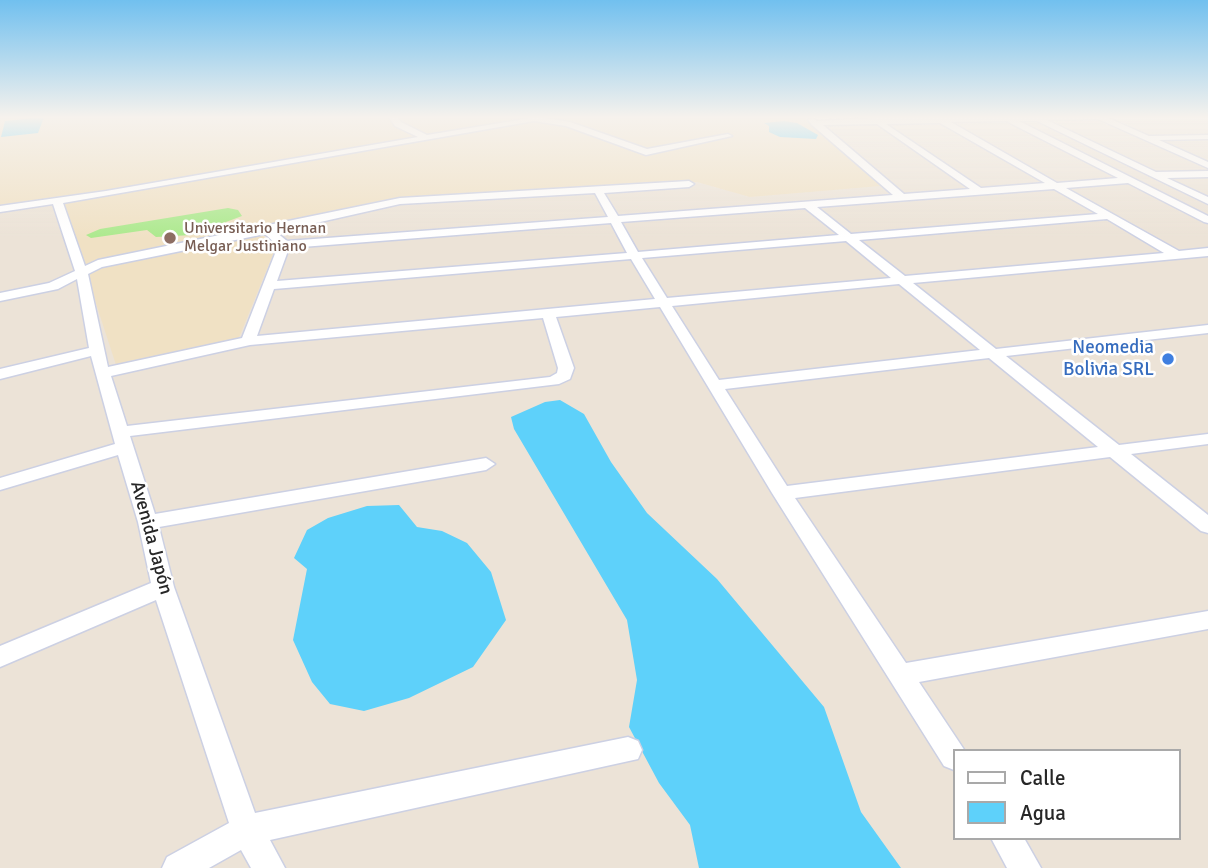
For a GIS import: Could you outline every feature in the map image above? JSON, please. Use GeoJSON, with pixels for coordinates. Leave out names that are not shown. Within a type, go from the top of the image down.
{"type":"FeatureCollection","features":[{"type":"Feature","properties":{"kind":"street"},"geometry":{"type":"LineString","coordinates":[[0,209],[106,194],[307,158]]}},
{"type":"Feature","properties":{"kind":"street"},"geometry":{"type":"LineString","coordinates":[[855,158],[902,198]]}},
{"type":"Feature","properties":{"kind":"street"},"geometry":{"type":"LineString","coordinates":[[930,158],[979,192]]}},
{"type":"Feature","properties":{"kind":"street"},"geometry":{"type":"LineString","coordinates":[[1005,158],[1177,255]]}},
{"type":"Feature","properties":{"kind":"street"},"geometry":{"type":"LineString","coordinates":[[1084,158],[1208,220]]}},
{"type":"Feature","properties":{"kind":"street"},"geometry":{"type":"LineString","coordinates":[[1117,158],[1208,201]]}},
{"type":"Feature","properties":{"kind":"street"},"geometry":{"type":"LineString","coordinates":[[1191,158],[1208,165]]}},
{"type":"Feature","properties":{"kind":"street"},"geometry":{"type":"LineString","coordinates":[[1153,175],[1208,174]]}},
{"type":"Feature","properties":{"kind":"street"},"geometry":{"type":"LineString","coordinates":[[267,229],[284,245],[1128,180]]}},
{"type":"Feature","properties":{"kind":"street"},"geometry":{"type":"LineString","coordinates":[[0,297],[53,286],[98,264],[400,201],[419,202],[689,184]]}},
{"type":"Feature","properties":{"kind":"street"},"geometry":{"type":"LineString","coordinates":[[598,190],[634,255],[782,493],[953,755]]}},
{"type":"Feature","properties":{"kind":"street","name":"Avenida Japón"},"geometry":{"type":"LineString","coordinates":[[57,200],[82,274],[102,373],[148,522],[163,587],[246,830],[269,868]]}},
{"type":"Feature","properties":{"kind":"street"},"geometry":{"type":"LineString","coordinates":[[808,205],[1208,526]]}},
{"type":"Feature","properties":{"kind":"street"},"geometry":{"type":"LineString","coordinates":[[267,286],[1110,216]]}},
{"type":"Feature","properties":{"kind":"street"},"geometry":{"type":"LineString","coordinates":[[248,341],[284,245]]}},
{"type":"Feature","properties":{"kind":"street"},"geometry":{"type":"LineString","coordinates":[[102,373],[231,347],[248,341],[1208,252]]}},
{"type":"Feature","properties":{"kind":"street"},"geometry":{"type":"LineString","coordinates":[[0,484],[123,440],[553,381],[564,376],[566,368],[549,314]]}},
{"type":"Feature","properties":{"kind":"street"},"geometry":{"type":"LineString","coordinates":[[715,385],[1208,329]]}},
{"type":"Feature","properties":{"kind":"street"},"geometry":{"type":"LineString","coordinates":[[0,374],[98,351]]}},
{"type":"Feature","properties":{"kind":"street"},"geometry":{"type":"LineString","coordinates":[[782,493],[1208,439]]}},
{"type":"Feature","properties":{"kind":"street"},"geometry":{"type":"LineString","coordinates":[[148,522],[486,464]]}},
{"type":"Feature","properties":{"kind":"street"},"geometry":{"type":"LineString","coordinates":[[0,657],[163,587]]}},
{"type":"Feature","properties":{"kind":"street"},"geometry":{"type":"LineString","coordinates":[[902,674],[1208,620]]}},
{"type":"Feature","properties":{"kind":"street"},"geometry":{"type":"LineString","coordinates":[[178,868],[246,830],[628,750]]}},
{"type":"Feature","properties":{"kind":"street"},"geometry":{"type":"LineString","coordinates":[[1007,840],[1025,868]]}},
{"type":"Feature","properties":{"kind":"shaded area","name":"Universitario Hernan Melgar Justiniano"},"geometry":{"type":"Polygon","coordinates":[[[0,158],[849,158],[881,186],[750,197],[697,182],[420,200],[396,199],[255,229],[276,247],[238,340],[116,365],[61,196],[0,206],[0,158]]]}},
{"type":"Feature","properties":{"kind":"green space"},"geometry":{"type":"Polygon","coordinates":[[[228,208],[238,210],[242,216],[191,235],[156,237],[147,230],[91,238],[86,235],[100,229],[228,208]]]}},
{"type":"Feature","properties":{"kind":"water"},"geometry":{"type":"Polygon","coordinates":[[[560,400],[584,414],[611,462],[647,513],[717,579],[824,707],[861,812],[901,868],[699,868],[690,825],[659,783],[629,727],[637,680],[627,620],[514,429],[511,417],[545,402],[560,400]]]}},
{"type":"Feature","properties":{"kind":"water"},"geometry":{"type":"Polygon","coordinates":[[[399,505],[417,527],[442,531],[467,543],[491,572],[506,620],[473,667],[409,698],[364,711],[330,704],[312,682],[293,640],[307,569],[294,558],[307,530],[328,518],[367,506],[399,505]]]}},
{"type":"Feature","properties":{"kind":"place","name":"Universitario Hernan Melgar Justiniano"},"geometry":{"type":"Point","coordinates":[170,238]}},
{"type":"Feature","properties":{"kind":"place","name":"Neomedia Bolivia SRL"},"geometry":{"type":"Point","coordinates":[1168,359]}}]}
